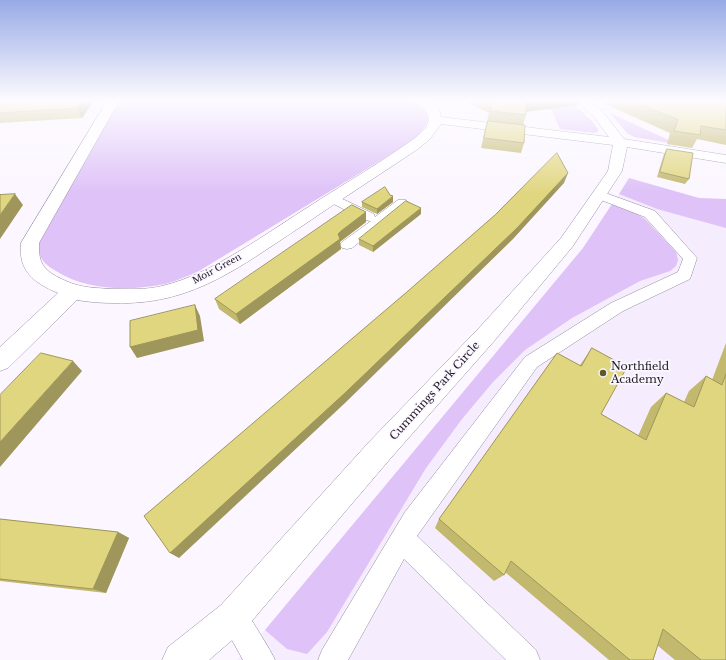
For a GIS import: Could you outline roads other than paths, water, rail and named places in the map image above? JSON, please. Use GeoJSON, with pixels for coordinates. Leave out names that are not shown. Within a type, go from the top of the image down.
{"type":"FeatureCollection","features":[{"type":"Feature","properties":{"kind":"street","name":"Moir Green"},"geometry":{"type":"LineString","coordinates":[[95,132],[30,244],[29,260],[32,267],[44,278],[72,292],[102,296],[132,297],[163,293],[196,282],[239,258],[421,140],[431,132]]}},
{"type":"Feature","properties":{"kind":"street"},"geometry":{"type":"LineString","coordinates":[[535,132],[620,142],[726,159]]}},
{"type":"Feature","properties":{"kind":"street"},"geometry":{"type":"LineString","coordinates":[[612,132],[620,142]]}},
{"type":"Feature","properties":{"kind":"street","name":"Cummings Park Circle"},"geometry":{"type":"LineString","coordinates":[[181,660],[233,617],[380,450],[492,329],[567,242],[615,171],[620,151],[620,142]]}},
{"type":"Feature","properties":{"kind":"street"},"geometry":{"type":"LineString","coordinates":[[0,361],[72,292]]}},
{"type":"Feature","properties":{"kind":"lane"},"geometry":{"type":"LineString","coordinates":[[332,660],[413,520],[531,362],[617,307],[686,275],[690,258],[650,214],[600,195]]}},
{"type":"Feature","properties":{"kind":"lane"},"geometry":{"type":"LineString","coordinates":[[332,198],[378,221]]}},
{"type":"Feature","properties":{"kind":"lane"},"geometry":{"type":"LineString","coordinates":[[347,245],[402,203]]}},
{"type":"Feature","properties":{"kind":"lane"},"geometry":{"type":"LineString","coordinates":[[402,539],[526,660]]}},
{"type":"Feature","properties":{"kind":"lane"},"geometry":{"type":"LineString","coordinates":[[233,617],[251,647],[261,660]]}},
{"type":"Feature","properties":{"kind":"place","name":"Northfield Academy"},"geometry":{"type":"Point","coordinates":[603,373]}}]}
